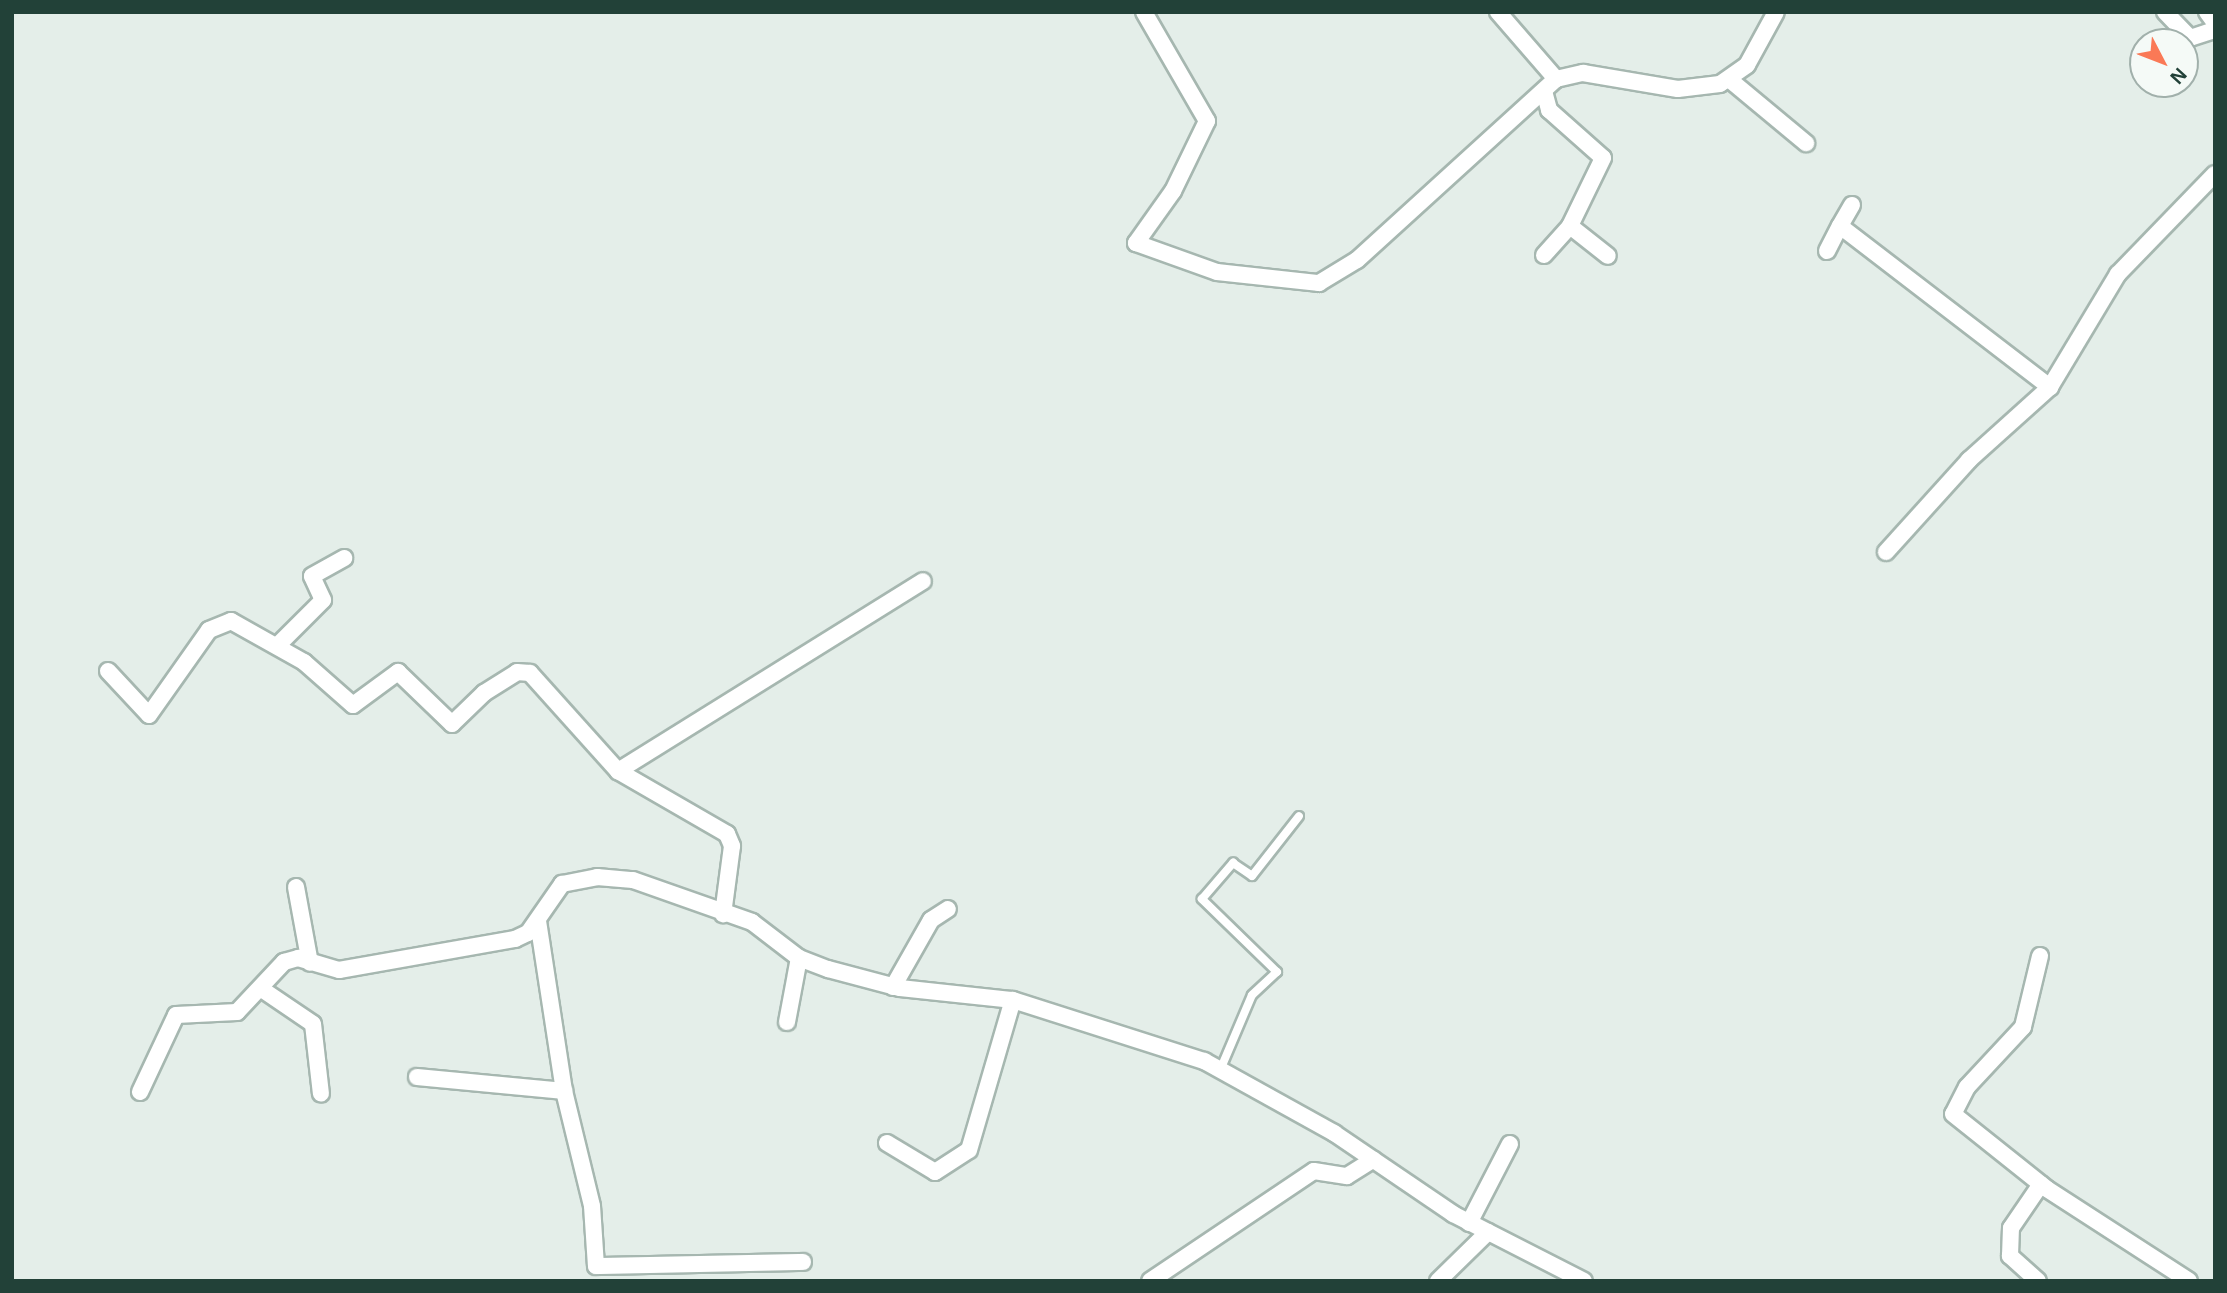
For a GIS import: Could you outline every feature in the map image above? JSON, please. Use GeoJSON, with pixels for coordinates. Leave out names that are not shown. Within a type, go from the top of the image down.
{"type":"FeatureCollection","features":[{"type":"Feature","properties":{"kind":"street"},"geometry":{"type":"LineString","coordinates":[[1144,12],[1207,121],[1173,191],[1136,243],[1234,275],[1319,283],[1339,275],[1556,79],[1583,73],[1693,89],[1730,80],[1747,65],[1776,12]]}},
{"type":"Feature","properties":{"kind":"street"},"geometry":{"type":"LineString","coordinates":[[1498,12],[1556,79]]}},
{"type":"Feature","properties":{"kind":"street"},"geometry":{"type":"LineString","coordinates":[[2165,12],[2190,38],[2215,30]]}},
{"type":"Feature","properties":{"kind":"street"},"geometry":{"type":"LineString","coordinates":[[2207,12],[2215,23]]}},
{"type":"Feature","properties":{"kind":"street"},"geometry":{"type":"LineString","coordinates":[[1730,80],[1806,144]]}},
{"type":"Feature","properties":{"kind":"street"},"geometry":{"type":"LineString","coordinates":[[1544,91],[1549,110],[1603,158],[1570,226],[1544,255]]}},
{"type":"Feature","properties":{"kind":"street"},"geometry":{"type":"LineString","coordinates":[[1886,552],[1969,460],[2050,387],[2118,274],[2215,174]]}},
{"type":"Feature","properties":{"kind":"street"},"geometry":{"type":"LineString","coordinates":[[1827,251],[1852,205]]}},
{"type":"Feature","properties":{"kind":"street"},"geometry":{"type":"LineString","coordinates":[[1570,226],[1608,256]]}},
{"type":"Feature","properties":{"kind":"street"},"geometry":{"type":"LineString","coordinates":[[1840,226],[2050,387]]}},
{"type":"Feature","properties":{"kind":"street"},"geometry":{"type":"LineString","coordinates":[[277,646],[323,600],[312,576],[344,558]]}},
{"type":"Feature","properties":{"kind":"street"},"geometry":{"type":"LineString","coordinates":[[618,771],[923,581]]}},
{"type":"Feature","properties":{"kind":"street"},"geometry":{"type":"LineString","coordinates":[[108,671],[149,715],[209,631],[222,622],[277,646],[353,705],[398,673],[452,724],[510,676],[530,673],[618,771],[727,834],[732,846],[723,914]]}},
{"type":"Feature","properties":{"kind":"street"},"geometry":{"type":"LineString","coordinates":[[140,1092],[176,1015],[228,1015],[248,1007],[284,962],[310,963],[339,970],[458,952],[515,939],[538,921],[562,884],[597,877],[633,880],[751,922],[799,958],[893,987],[1013,1000],[1221,1068],[1373,1160],[1469,1223],[1584,1281]]}},
{"type":"Feature","properties":{"kind":"street"},"geometry":{"type":"LineString","coordinates":[[296,887],[310,963]]}},
{"type":"Feature","properties":{"kind":"street"},"geometry":{"type":"LineString","coordinates":[[893,987],[931,920],[948,909]]}},
{"type":"Feature","properties":{"kind":"street"},"geometry":{"type":"LineString","coordinates":[[538,921],[564,1091],[592,1206],[596,1266],[803,1262]]}},
{"type":"Feature","properties":{"kind":"street"},"geometry":{"type":"LineString","coordinates":[[2040,956],[2023,1027],[1967,1087],[1953,1114],[2040,1184],[2189,1281]]}},
{"type":"Feature","properties":{"kind":"street"},"geometry":{"type":"LineString","coordinates":[[787,1022],[799,958]]}},
{"type":"Feature","properties":{"kind":"street"},"geometry":{"type":"LineString","coordinates":[[263,990],[313,1024],[321,1094]]}},
{"type":"Feature","properties":{"kind":"street"},"geometry":{"type":"LineString","coordinates":[[887,1143],[935,1172],[969,1150],[1013,1000]]}},
{"type":"Feature","properties":{"kind":"street"},"geometry":{"type":"LineString","coordinates":[[417,1077],[564,1091]]}},
{"type":"Feature","properties":{"kind":"street"},"geometry":{"type":"LineString","coordinates":[[1469,1223],[1510,1144]]}},
{"type":"Feature","properties":{"kind":"street"},"geometry":{"type":"LineString","coordinates":[[1150,1281],[1314,1171],[1347,1176],[1373,1160]]}},
{"type":"Feature","properties":{"kind":"street"},"geometry":{"type":"LineString","coordinates":[[2038,1281],[2010,1256],[2011,1228],[2040,1184]]}},
{"type":"Feature","properties":{"kind":"street"},"geometry":{"type":"LineString","coordinates":[[1438,1281],[1488,1232]]}},
{"type":"Feature","properties":{"kind":"lane"},"geometry":{"type":"LineString","coordinates":[[1221,1068],[1252,995],[1277,972],[1202,899],[1233,863],[1252,876],[1299,816]]}}]}
